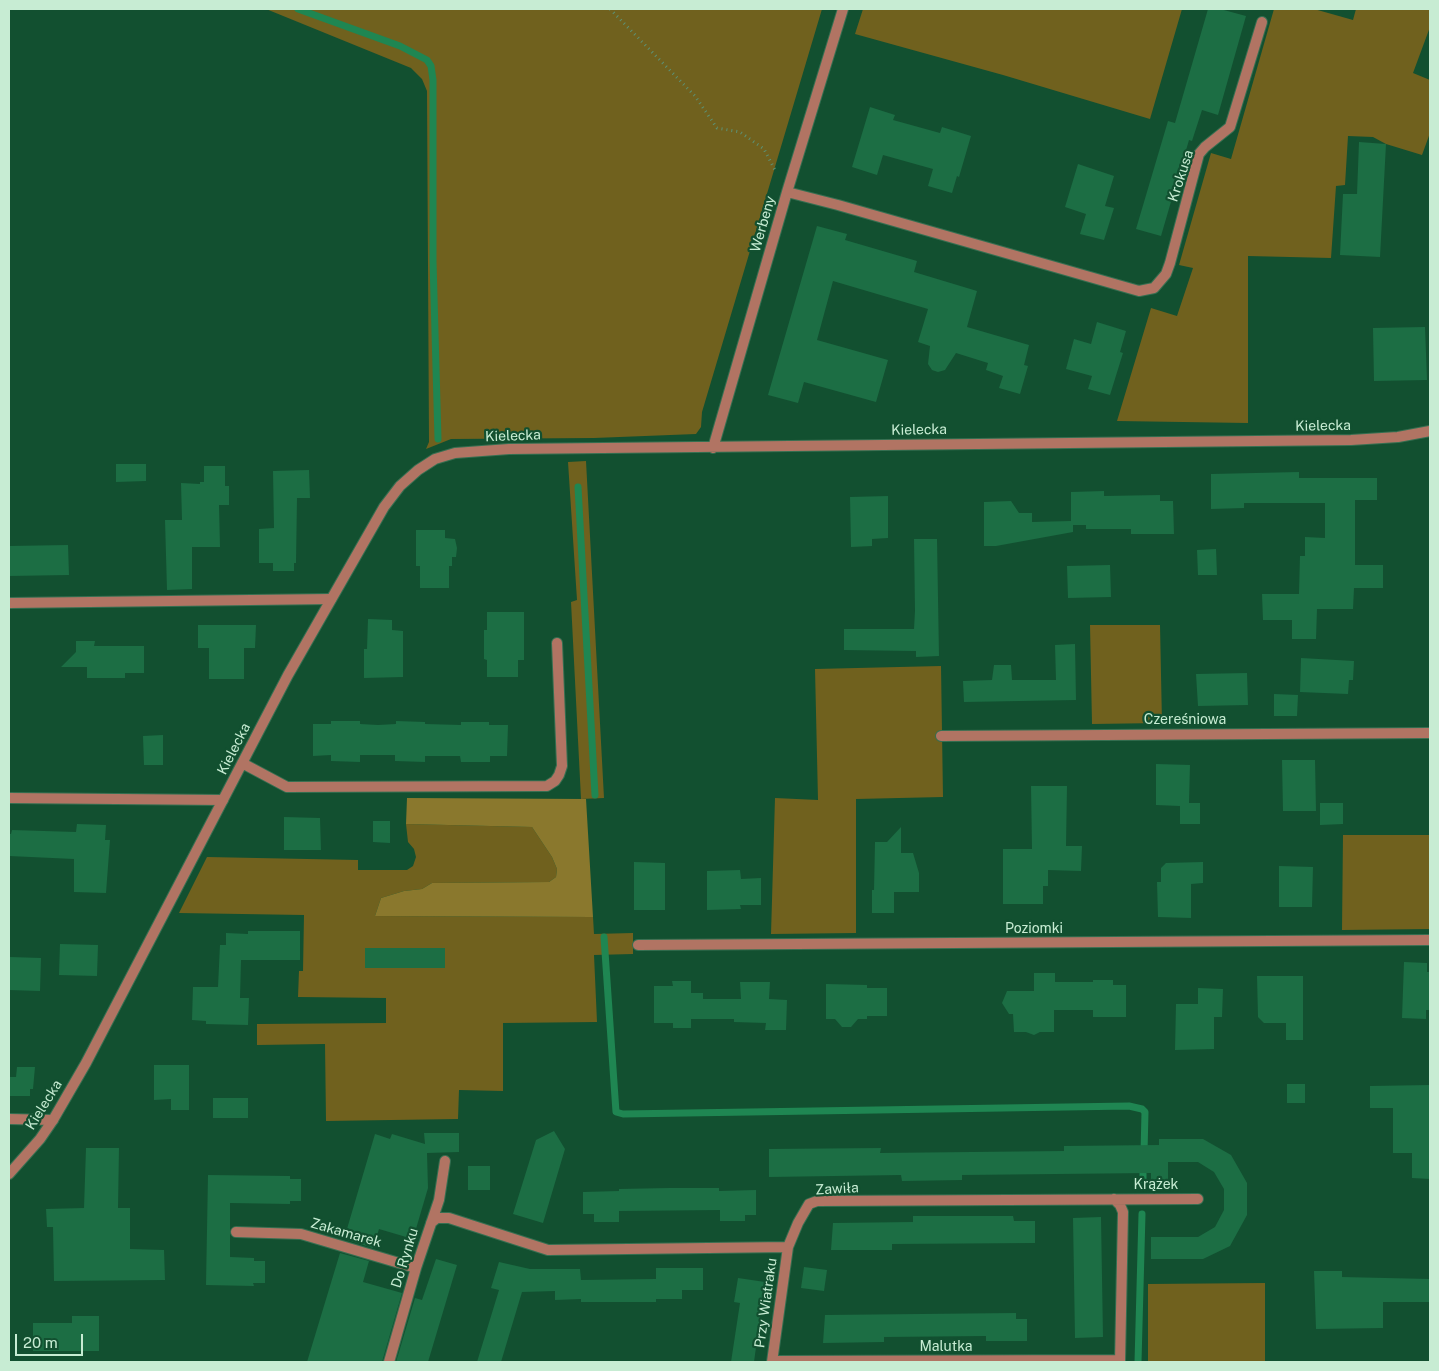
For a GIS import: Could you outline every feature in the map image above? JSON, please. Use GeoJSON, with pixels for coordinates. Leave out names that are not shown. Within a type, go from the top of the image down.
{"type":"FeatureCollection","features":[{"type":"Feature","properties":{"kind":"street","name":"Werbeny"},"geometry":{"type":"LineString","coordinates":[[712,448],[843,9]]}},
{"type":"Feature","properties":{"kind":"street","name":"Krokusa"},"geometry":{"type":"LineString","coordinates":[[787,192],[1139,291],[1154,288],[1166,274],[1170,263],[1200,154],[1205,147],[1230,127],[1262,22]]}},
{"type":"Feature","properties":{"kind":"street","name":"Kielecka"},"geometry":{"type":"LineString","coordinates":[[9,1174],[53,1120],[86,1063],[288,675],[384,507],[400,486],[435,458],[455,453],[509,449],[1351,440],[1398,437],[1430,431]]}},
{"type":"Feature","properties":{"kind":"street"},"geometry":{"type":"LineString","coordinates":[[9,603],[331,599]]}},
{"type":"Feature","properties":{"kind":"street"},"geometry":{"type":"LineString","coordinates":[[242,763],[288,787],[546,786],[555,781],[562,766],[557,643]]}},
{"type":"Feature","properties":{"kind":"street","name":"Czereśniowa"},"geometry":{"type":"LineString","coordinates":[[941,736],[1430,733]]}},
{"type":"Feature","properties":{"kind":"street"},"geometry":{"type":"LineString","coordinates":[[9,798],[223,800]]}},
{"type":"Feature","properties":{"kind":"street","name":"Poziomki"},"geometry":{"type":"LineString","coordinates":[[638,945],[1430,940]]}},
{"type":"Feature","properties":{"kind":"street"},"geometry":{"type":"LineString","coordinates":[[9,1119],[53,1120]]}},
{"type":"Feature","properties":{"kind":"street","name":"Do Rynku"},"geometry":{"type":"LineString","coordinates":[[388,1362],[416,1268],[439,1200],[445,1161]]}},
{"type":"Feature","properties":{"kind":"street"},"geometry":{"type":"LineString","coordinates":[[1114,1199],[1120,1205],[1123,1212],[1120,1361]]}},
{"type":"Feature","properties":{"kind":"street","name":"Krążek"},"geometry":{"type":"LineString","coordinates":[[1114,1199],[1198,1199]]}},
{"type":"Feature","properties":{"kind":"street","name":"Zawiła"},"geometry":{"type":"LineString","coordinates":[[788,1248],[805,1209],[809,1204],[816,1201],[1114,1199]]}},
{"type":"Feature","properties":{"kind":"street"},"geometry":{"type":"LineString","coordinates":[[431,1223],[437,1218],[449,1218],[548,1250],[788,1248]]}},
{"type":"Feature","properties":{"kind":"street","name":"Zakamarek"},"geometry":{"type":"LineString","coordinates":[[236,1232],[301,1234],[416,1268]]}},
{"type":"Feature","properties":{"kind":"street","name":"Przy Wiatraku"},"geometry":{"type":"LineString","coordinates":[[773,1362],[788,1248]]}},
{"type":"Feature","properties":{"kind":"street","name":"Malutka"},"geometry":{"type":"LineString","coordinates":[[773,1362],[1120,1361]]}},
{"type":"Feature","properties":{"kind":"path"},"geometry":{"type":"LineString","coordinates":[[610,9],[695,96],[717,128],[740,132],[764,149],[787,192]]}},
{"type":"Feature","properties":{"kind":"shaded area"},"geometry":{"type":"Polygon","coordinates":[[[266,9],[822,9],[702,412],[701,427],[696,434],[594,438],[451,439],[426,449],[429,442],[427,91],[422,79],[411,68],[266,9]]]}},
{"type":"Feature","properties":{"kind":"shaded area"},"geometry":{"type":"Polygon","coordinates":[[[863,9],[1182,9],[1150,119],[1003,75],[855,34],[863,9]]]}},
{"type":"Feature","properties":{"kind":"shaded area"},"geometry":{"type":"Polygon","coordinates":[[[1274,9],[1314,9],[1353,20],[1356,9],[1430,9],[1430,27],[1413,73],[1430,80],[1430,133],[1422,155],[1386,144],[1373,137],[1348,136],[1345,185],[1336,186],[1331,258],[1248,256],[1248,423],[1117,421],[1151,308],[1177,316],[1193,268],[1179,265],[1211,153],[1231,159],[1274,9]]]}},
{"type":"Feature","properties":{"kind":"shaded area"},"geometry":{"type":"Polygon","coordinates":[[[586,461],[604,798],[581,799],[571,602],[577,600],[568,462],[586,461]]]}},
{"type":"Feature","properties":{"kind":"shaded area"},"geometry":{"type":"Polygon","coordinates":[[[1090,625],[1160,625],[1162,723],[1092,724],[1090,625]]]}},
{"type":"Feature","properties":{"kind":"shaded area"},"geometry":{"type":"Polygon","coordinates":[[[941,666],[943,797],[856,799],[856,933],[771,934],[775,798],[818,800],[815,669],[941,666]]]}},
{"type":"Feature","properties":{"kind":"shaded area"},"geometry":{"type":"Polygon","coordinates":[[[407,798],[586,799],[593,917],[375,916],[381,898],[404,891],[422,889],[432,883],[549,882],[556,877],[557,869],[552,857],[532,827],[406,824],[407,798]]]}},
{"type":"Feature","properties":{"kind":"shaded area"},"geometry":{"type":"Polygon","coordinates":[[[406,824],[532,827],[552,857],[557,869],[556,877],[549,882],[432,883],[422,889],[404,891],[381,898],[375,916],[593,917],[594,934],[633,933],[633,954],[594,955],[597,1022],[503,1023],[503,1091],[459,1090],[458,1119],[326,1121],[325,1044],[257,1045],[257,1024],[386,1023],[386,998],[298,997],[299,971],[303,971],[304,915],[179,913],[207,857],[358,860],[358,870],[407,870],[413,866],[416,857],[414,849],[408,842],[406,824]]]}},
{"type":"Feature","properties":{"kind":"shaded area"},"geometry":{"type":"Polygon","coordinates":[[[1343,835],[1430,835],[1430,929],[1342,930],[1343,835]]]}},
{"type":"Feature","properties":{"kind":"shaded area"},"geometry":{"type":"Polygon","coordinates":[[[1265,1283],[1265,1362],[1148,1362],[1148,1284],[1265,1283]]]}},
{"type":"Feature","properties":{"kind":"building"},"geometry":{"type":"Polygon","coordinates":[[[1208,9],[1220,9],[1246,16],[1218,115],[1202,110],[1192,141],[1189,140],[1161,236],[1136,229],[1168,121],[1175,123],[1208,9]]]}},
{"type":"Feature","properties":{"kind":"building"},"geometry":{"type":"Polygon","coordinates":[[[870,107],[895,115],[893,120],[940,133],[942,127],[971,136],[959,177],[957,176],[952,193],[928,186],[933,169],[883,155],[877,175],[852,167],[870,107]]]}},
{"type":"Feature","properties":{"kind":"building"},"geometry":{"type":"Polygon","coordinates":[[[1359,142],[1386,144],[1380,257],[1340,255],[1343,194],[1357,194],[1359,142]]]}},
{"type":"Feature","properties":{"kind":"building"},"geometry":{"type":"Polygon","coordinates":[[[1078,164],[1114,176],[1105,206],[1114,208],[1104,240],[1080,234],[1086,214],[1065,207],[1078,164]]]}},
{"type":"Feature","properties":{"kind":"building"},"geometry":{"type":"Polygon","coordinates":[[[817,226],[847,234],[845,240],[917,261],[914,272],[977,291],[967,327],[1029,345],[1024,365],[1028,366],[1020,394],[999,388],[1003,376],[986,370],[988,363],[956,353],[945,370],[938,372],[932,370],[928,364],[930,346],[918,342],[928,309],[833,281],[817,340],[888,360],[876,402],[804,382],[798,403],[768,395],[817,226]]]}},
{"type":"Feature","properties":{"kind":"building"},"geometry":{"type":"Polygon","coordinates":[[[1097,322],[1126,331],[1120,352],[1123,353],[1110,395],[1088,389],[1092,376],[1066,369],[1074,339],[1091,344],[1097,322]]]}},
{"type":"Feature","properties":{"kind":"building"},"geometry":{"type":"Polygon","coordinates":[[[1425,327],[1427,380],[1374,381],[1373,328],[1425,327]]]}},
{"type":"Feature","properties":{"kind":"building"},"geometry":{"type":"Polygon","coordinates":[[[116,464],[146,464],[146,481],[116,482],[116,464]]]}},
{"type":"Feature","properties":{"kind":"building"},"geometry":{"type":"Polygon","coordinates":[[[204,466],[225,466],[225,486],[229,486],[229,505],[219,505],[220,547],[192,547],[192,589],[167,590],[165,520],[182,520],[181,483],[200,484],[200,482],[204,482],[204,466]]]}},
{"type":"Feature","properties":{"kind":"building"},"geometry":{"type":"Polygon","coordinates":[[[309,470],[310,498],[297,498],[296,563],[294,563],[294,571],[273,571],[273,563],[259,563],[259,529],[274,528],[273,471],[309,470]]]}},
{"type":"Feature","properties":{"kind":"building"},"geometry":{"type":"Polygon","coordinates":[[[1299,472],[1299,478],[1377,478],[1377,500],[1355,500],[1355,565],[1383,565],[1383,588],[1354,588],[1353,609],[1317,609],[1316,639],[1292,639],[1292,620],[1263,620],[1262,594],[1299,594],[1300,556],[1305,556],[1305,537],[1325,538],[1325,503],[1244,503],[1244,508],[1211,509],[1211,474],[1299,472]]]}},
{"type":"Feature","properties":{"kind":"building"},"geometry":{"type":"Polygon","coordinates":[[[1104,491],[1104,496],[1160,495],[1160,501],[1173,501],[1174,534],[1131,534],[1131,529],[1086,529],[1086,525],[1073,525],[1073,532],[996,546],[984,546],[984,502],[1011,501],[1019,513],[1032,513],[1032,522],[1071,521],[1071,492],[1104,491]]]}},
{"type":"Feature","properties":{"kind":"building"},"geometry":{"type":"Polygon","coordinates":[[[888,496],[888,538],[872,539],[872,546],[851,547],[850,497],[888,496]]]}},
{"type":"Feature","properties":{"kind":"building"},"geometry":{"type":"Polygon","coordinates":[[[416,530],[445,530],[445,538],[455,539],[456,557],[452,557],[452,566],[449,566],[449,588],[420,588],[420,566],[416,566],[416,530]]]}},
{"type":"Feature","properties":{"kind":"building"},"geometry":{"type":"Polygon","coordinates":[[[914,539],[937,539],[939,656],[916,657],[916,651],[844,650],[844,629],[914,629],[914,539]]]}},
{"type":"Feature","properties":{"kind":"building"},"geometry":{"type":"Polygon","coordinates":[[[68,545],[69,575],[9,576],[9,546],[68,545]]]}},
{"type":"Feature","properties":{"kind":"building"},"geometry":{"type":"Polygon","coordinates":[[[1216,549],[1217,575],[1198,575],[1197,550],[1216,549]]]}},
{"type":"Feature","properties":{"kind":"building"},"geometry":{"type":"Polygon","coordinates":[[[1110,565],[1111,597],[1068,598],[1067,566],[1110,565]]]}},
{"type":"Feature","properties":{"kind":"building"},"geometry":{"type":"Polygon","coordinates":[[[487,612],[524,612],[524,660],[518,660],[518,677],[487,677],[487,660],[484,659],[484,630],[487,630],[487,612]]]}},
{"type":"Feature","properties":{"kind":"building"},"geometry":{"type":"Polygon","coordinates":[[[368,619],[392,620],[392,630],[403,631],[403,677],[364,678],[364,649],[367,649],[368,619]]]}},
{"type":"Feature","properties":{"kind":"building"},"geometry":{"type":"Polygon","coordinates":[[[198,625],[256,625],[255,648],[244,648],[244,679],[209,679],[209,648],[198,648],[198,625]]]}},
{"type":"Feature","properties":{"kind":"building"},"geometry":{"type":"Polygon","coordinates":[[[76,641],[95,641],[94,646],[144,646],[144,673],[125,673],[125,678],[87,678],[87,667],[61,667],[76,652],[76,641]]]}},
{"type":"Feature","properties":{"kind":"building"},"geometry":{"type":"Polygon","coordinates":[[[1075,644],[1076,700],[964,702],[963,681],[992,680],[994,665],[1011,665],[1012,680],[1056,680],[1055,645],[1075,644]]]}},
{"type":"Feature","properties":{"kind":"building"},"geometry":{"type":"Polygon","coordinates":[[[1301,658],[1354,661],[1353,680],[1349,680],[1348,694],[1300,692],[1301,658]]]}},
{"type":"Feature","properties":{"kind":"building"},"geometry":{"type":"Polygon","coordinates":[[[1247,673],[1248,705],[1198,706],[1196,674],[1247,673]]]}},
{"type":"Feature","properties":{"kind":"building"},"geometry":{"type":"Polygon","coordinates":[[[1274,694],[1298,695],[1297,716],[1274,716],[1274,694]]]}},
{"type":"Feature","properties":{"kind":"building"},"geometry":{"type":"Polygon","coordinates":[[[331,721],[360,721],[360,724],[378,725],[396,724],[396,721],[461,725],[461,722],[489,722],[489,725],[508,725],[507,756],[490,756],[490,762],[461,762],[460,756],[425,756],[425,762],[395,761],[395,755],[360,755],[360,762],[331,761],[331,755],[313,756],[313,724],[331,724],[331,721]]]}},
{"type":"Feature","properties":{"kind":"building"},"geometry":{"type":"Polygon","coordinates":[[[163,735],[163,765],[144,765],[143,736],[163,735]]]}},
{"type":"Feature","properties":{"kind":"building"},"geometry":{"type":"Polygon","coordinates":[[[1282,760],[1315,760],[1316,811],[1283,811],[1282,760]]]}},
{"type":"Feature","properties":{"kind":"building"},"geometry":{"type":"Polygon","coordinates":[[[1156,764],[1190,765],[1189,803],[1200,803],[1200,824],[1180,824],[1180,806],[1156,805],[1156,764]]]}},
{"type":"Feature","properties":{"kind":"building"},"geometry":{"type":"Polygon","coordinates":[[[1031,786],[1067,786],[1066,846],[1082,846],[1081,871],[1048,870],[1048,886],[1043,886],[1043,904],[1003,904],[1003,849],[1032,849],[1031,786]]]}},
{"type":"Feature","properties":{"kind":"building"},"geometry":{"type":"Polygon","coordinates":[[[1320,803],[1343,803],[1343,824],[1320,825],[1320,803]]]}},
{"type":"Feature","properties":{"kind":"building"},"geometry":{"type":"Polygon","coordinates":[[[284,817],[320,818],[321,850],[284,850],[284,817]]]}},
{"type":"Feature","properties":{"kind":"building"},"geometry":{"type":"Polygon","coordinates":[[[373,821],[390,821],[390,843],[373,842],[373,821]]]}},
{"type":"Feature","properties":{"kind":"building"},"geometry":{"type":"Polygon","coordinates":[[[77,824],[106,825],[105,840],[110,840],[106,893],[74,892],[74,859],[9,856],[9,834],[11,834],[12,830],[76,832],[77,824]]]}},
{"type":"Feature","properties":{"kind":"building"},"geometry":{"type":"Polygon","coordinates":[[[901,827],[901,853],[913,853],[919,873],[919,892],[894,892],[894,913],[872,913],[875,842],[887,842],[901,827]]]}},
{"type":"Feature","properties":{"kind":"building"},"geometry":{"type":"Polygon","coordinates":[[[634,862],[665,863],[665,910],[634,910],[634,862]]]}},
{"type":"Feature","properties":{"kind":"building"},"geometry":{"type":"Polygon","coordinates":[[[1203,862],[1203,883],[1191,884],[1191,918],[1158,917],[1157,882],[1161,882],[1161,868],[1166,863],[1203,862]]]}},
{"type":"Feature","properties":{"kind":"building"},"geometry":{"type":"Polygon","coordinates":[[[1279,866],[1313,867],[1312,907],[1279,907],[1279,866]]]}},
{"type":"Feature","properties":{"kind":"building"},"geometry":{"type":"Polygon","coordinates":[[[740,870],[741,879],[761,878],[761,905],[740,905],[741,909],[707,910],[707,871],[740,870]]]}},
{"type":"Feature","properties":{"kind":"building"},"geometry":{"type":"Polygon","coordinates":[[[248,931],[300,931],[300,960],[241,960],[240,998],[249,998],[248,1025],[206,1024],[206,1021],[192,1020],[193,987],[218,987],[220,945],[226,945],[226,933],[248,934],[248,931]]]}},
{"type":"Feature","properties":{"kind":"building"},"geometry":{"type":"Polygon","coordinates":[[[60,944],[98,945],[97,976],[59,975],[60,944]]]}},
{"type":"Feature","properties":{"kind":"building"},"geometry":{"type":"Polygon","coordinates":[[[365,948],[445,948],[445,968],[365,968],[365,948]]]}},
{"type":"Feature","properties":{"kind":"building"},"geometry":{"type":"Polygon","coordinates":[[[10,957],[41,958],[40,991],[9,990],[10,957]]]}},
{"type":"Feature","properties":{"kind":"building"},"geometry":{"type":"Polygon","coordinates":[[[1404,962],[1427,963],[1427,972],[1430,972],[1430,1010],[1426,1010],[1426,1019],[1402,1018],[1404,962]]]}},
{"type":"Feature","properties":{"kind":"building"},"geometry":{"type":"Polygon","coordinates":[[[1034,973],[1055,973],[1055,982],[1113,980],[1113,985],[1126,985],[1126,1017],[1093,1017],[1093,1010],[1054,1010],[1054,1032],[1040,1032],[1034,1035],[1026,1032],[1014,1032],[1013,1014],[1009,1014],[1002,1003],[1007,991],[1034,991],[1034,973]]]}},
{"type":"Feature","properties":{"kind":"building"},"geometry":{"type":"Polygon","coordinates":[[[1257,976],[1303,976],[1303,1040],[1286,1040],[1286,1023],[1264,1023],[1258,1017],[1257,976]]]}},
{"type":"Feature","properties":{"kind":"building"},"geometry":{"type":"Polygon","coordinates":[[[672,981],[691,981],[691,993],[703,993],[703,999],[741,999],[740,982],[770,982],[769,999],[787,1000],[786,1030],[765,1030],[766,1023],[734,1022],[734,1019],[691,1019],[691,1028],[673,1028],[673,1023],[654,1023],[654,986],[673,986],[672,981]]]}},
{"type":"Feature","properties":{"kind":"building"},"geometry":{"type":"Polygon","coordinates":[[[826,984],[867,985],[867,988],[887,988],[887,1016],[867,1016],[867,1019],[858,1019],[851,1027],[842,1027],[835,1019],[826,1019],[826,984]]]}},
{"type":"Feature","properties":{"kind":"building"},"geometry":{"type":"Polygon","coordinates":[[[1198,988],[1223,989],[1222,1017],[1214,1017],[1214,1049],[1175,1050],[1176,1004],[1198,1004],[1198,988]]]}},
{"type":"Feature","properties":{"kind":"building"},"geometry":{"type":"Polygon","coordinates":[[[154,1065],[189,1065],[189,1110],[171,1110],[171,1099],[154,1100],[154,1065]]]}},
{"type":"Feature","properties":{"kind":"building"},"geometry":{"type":"Polygon","coordinates":[[[17,1067],[35,1067],[33,1089],[30,1089],[30,1096],[9,1096],[9,1077],[16,1077],[17,1067]]]}},
{"type":"Feature","properties":{"kind":"building"},"geometry":{"type":"Polygon","coordinates":[[[1287,1084],[1305,1084],[1305,1103],[1287,1103],[1287,1084]]]}},
{"type":"Feature","properties":{"kind":"building"},"geometry":{"type":"Polygon","coordinates":[[[1430,1085],[1430,1179],[1412,1178],[1412,1153],[1393,1153],[1393,1108],[1370,1108],[1370,1086],[1430,1085]]]}},
{"type":"Feature","properties":{"kind":"building"},"geometry":{"type":"Polygon","coordinates":[[[213,1098],[248,1098],[248,1118],[213,1118],[213,1098]]]}},
{"type":"Feature","properties":{"kind":"building"},"geometry":{"type":"Polygon","coordinates":[[[554,1131],[565,1149],[543,1223],[513,1214],[536,1140],[554,1131]]]}},
{"type":"Feature","properties":{"kind":"building"},"geometry":{"type":"Polygon","coordinates":[[[424,1133],[459,1133],[459,1152],[427,1153],[428,1188],[413,1239],[379,1229],[373,1248],[344,1239],[375,1134],[390,1139],[392,1134],[425,1144],[424,1133]]]}},
{"type":"Feature","properties":{"kind":"building"},"geometry":{"type":"Polygon","coordinates":[[[1159,1139],[1203,1139],[1231,1155],[1247,1183],[1247,1215],[1230,1246],[1203,1259],[1151,1259],[1151,1237],[1198,1237],[1215,1227],[1224,1210],[1224,1189],[1214,1172],[1198,1162],[1168,1162],[1168,1183],[1151,1183],[1151,1173],[962,1175],[962,1180],[902,1181],[901,1175],[769,1177],[769,1149],[881,1148],[880,1153],[1064,1151],[1064,1146],[1159,1145],[1159,1139]]]}},
{"type":"Feature","properties":{"kind":"building"},"geometry":{"type":"Polygon","coordinates":[[[86,1148],[119,1148],[118,1208],[130,1208],[130,1249],[164,1250],[165,1280],[54,1281],[53,1227],[47,1227],[46,1209],[84,1208],[86,1148]]]}},
{"type":"Feature","properties":{"kind":"building"},"geometry":{"type":"Polygon","coordinates":[[[468,1166],[490,1166],[490,1190],[468,1190],[468,1166]]]}},
{"type":"Feature","properties":{"kind":"building"},"geometry":{"type":"Polygon","coordinates":[[[208,1175],[290,1176],[290,1179],[301,1179],[301,1201],[290,1201],[290,1204],[230,1203],[230,1257],[254,1258],[254,1261],[265,1261],[265,1283],[253,1283],[254,1286],[206,1285],[208,1175]]]}},
{"type":"Feature","properties":{"kind":"building"},"geometry":{"type":"Polygon","coordinates":[[[719,1188],[719,1191],[756,1190],[756,1215],[745,1215],[745,1221],[720,1221],[720,1210],[619,1211],[619,1222],[594,1222],[594,1214],[583,1214],[583,1192],[719,1188]]]}},
{"type":"Feature","properties":{"kind":"building"},"geometry":{"type":"Polygon","coordinates":[[[913,1216],[1013,1216],[1014,1221],[1035,1221],[1035,1243],[892,1244],[892,1250],[831,1250],[833,1223],[913,1222],[913,1216]]]}},
{"type":"Feature","properties":{"kind":"building"},"geometry":{"type":"Polygon","coordinates":[[[1101,1217],[1103,1337],[1075,1338],[1073,1218],[1101,1217]]]}},
{"type":"Feature","properties":{"kind":"building"},"geometry":{"type":"Polygon","coordinates":[[[340,1253],[369,1261],[363,1282],[402,1293],[382,1362],[307,1362],[340,1253]]]}},
{"type":"Feature","properties":{"kind":"building"},"geometry":{"type":"Polygon","coordinates":[[[436,1259],[457,1265],[428,1362],[396,1362],[415,1298],[422,1300],[436,1259]]]}},
{"type":"Feature","properties":{"kind":"building"},"geometry":{"type":"Polygon","coordinates":[[[499,1262],[530,1269],[580,1269],[581,1280],[656,1279],[656,1268],[703,1268],[703,1290],[682,1290],[682,1299],[656,1299],[656,1302],[581,1302],[581,1299],[555,1300],[555,1291],[522,1292],[501,1362],[477,1362],[499,1290],[491,1288],[499,1262]]]}},
{"type":"Feature","properties":{"kind":"building"},"geometry":{"type":"Polygon","coordinates":[[[804,1267],[827,1270],[824,1291],[801,1288],[804,1267]]]}},
{"type":"Feature","properties":{"kind":"building"},"geometry":{"type":"Polygon","coordinates":[[[1314,1271],[1342,1271],[1342,1277],[1430,1279],[1430,1302],[1383,1302],[1383,1328],[1316,1329],[1314,1271]]]}},
{"type":"Feature","properties":{"kind":"building"},"geometry":{"type":"Polygon","coordinates":[[[738,1278],[765,1282],[754,1362],[731,1362],[740,1303],[734,1302],[738,1278]]]}},
{"type":"Feature","properties":{"kind":"building"},"geometry":{"type":"Polygon","coordinates":[[[1016,1313],[1016,1319],[1027,1319],[1027,1341],[986,1341],[986,1336],[884,1337],[884,1342],[823,1343],[825,1315],[1016,1313]]]}},
{"type":"Feature","properties":{"kind":"building"},"geometry":{"type":"Polygon","coordinates":[[[72,1316],[99,1316],[99,1351],[33,1351],[33,1323],[72,1323],[72,1316]]]}},
{"type":"Feature","properties":{"kind":"waterway"},"geometry":{"type":"LineString","coordinates":[[298,9],[400,46],[427,60],[431,66],[433,80],[433,261],[438,439]]}},
{"type":"Feature","properties":{"kind":"waterway"},"geometry":{"type":"LineString","coordinates":[[578,487],[595,795]]}},
{"type":"Feature","properties":{"kind":"waterway"},"geometry":{"type":"LineString","coordinates":[[604,937],[616,1112],[623,1114],[1129,1106],[1142,1109],[1145,1112],[1144,1153]]}},
{"type":"Feature","properties":{"kind":"waterway"},"geometry":{"type":"LineString","coordinates":[[1143,1164],[1143,1183]]}},
{"type":"Feature","properties":{"kind":"waterway"},"geometry":{"type":"LineString","coordinates":[[1138,1362],[1142,1214]]}}]}
